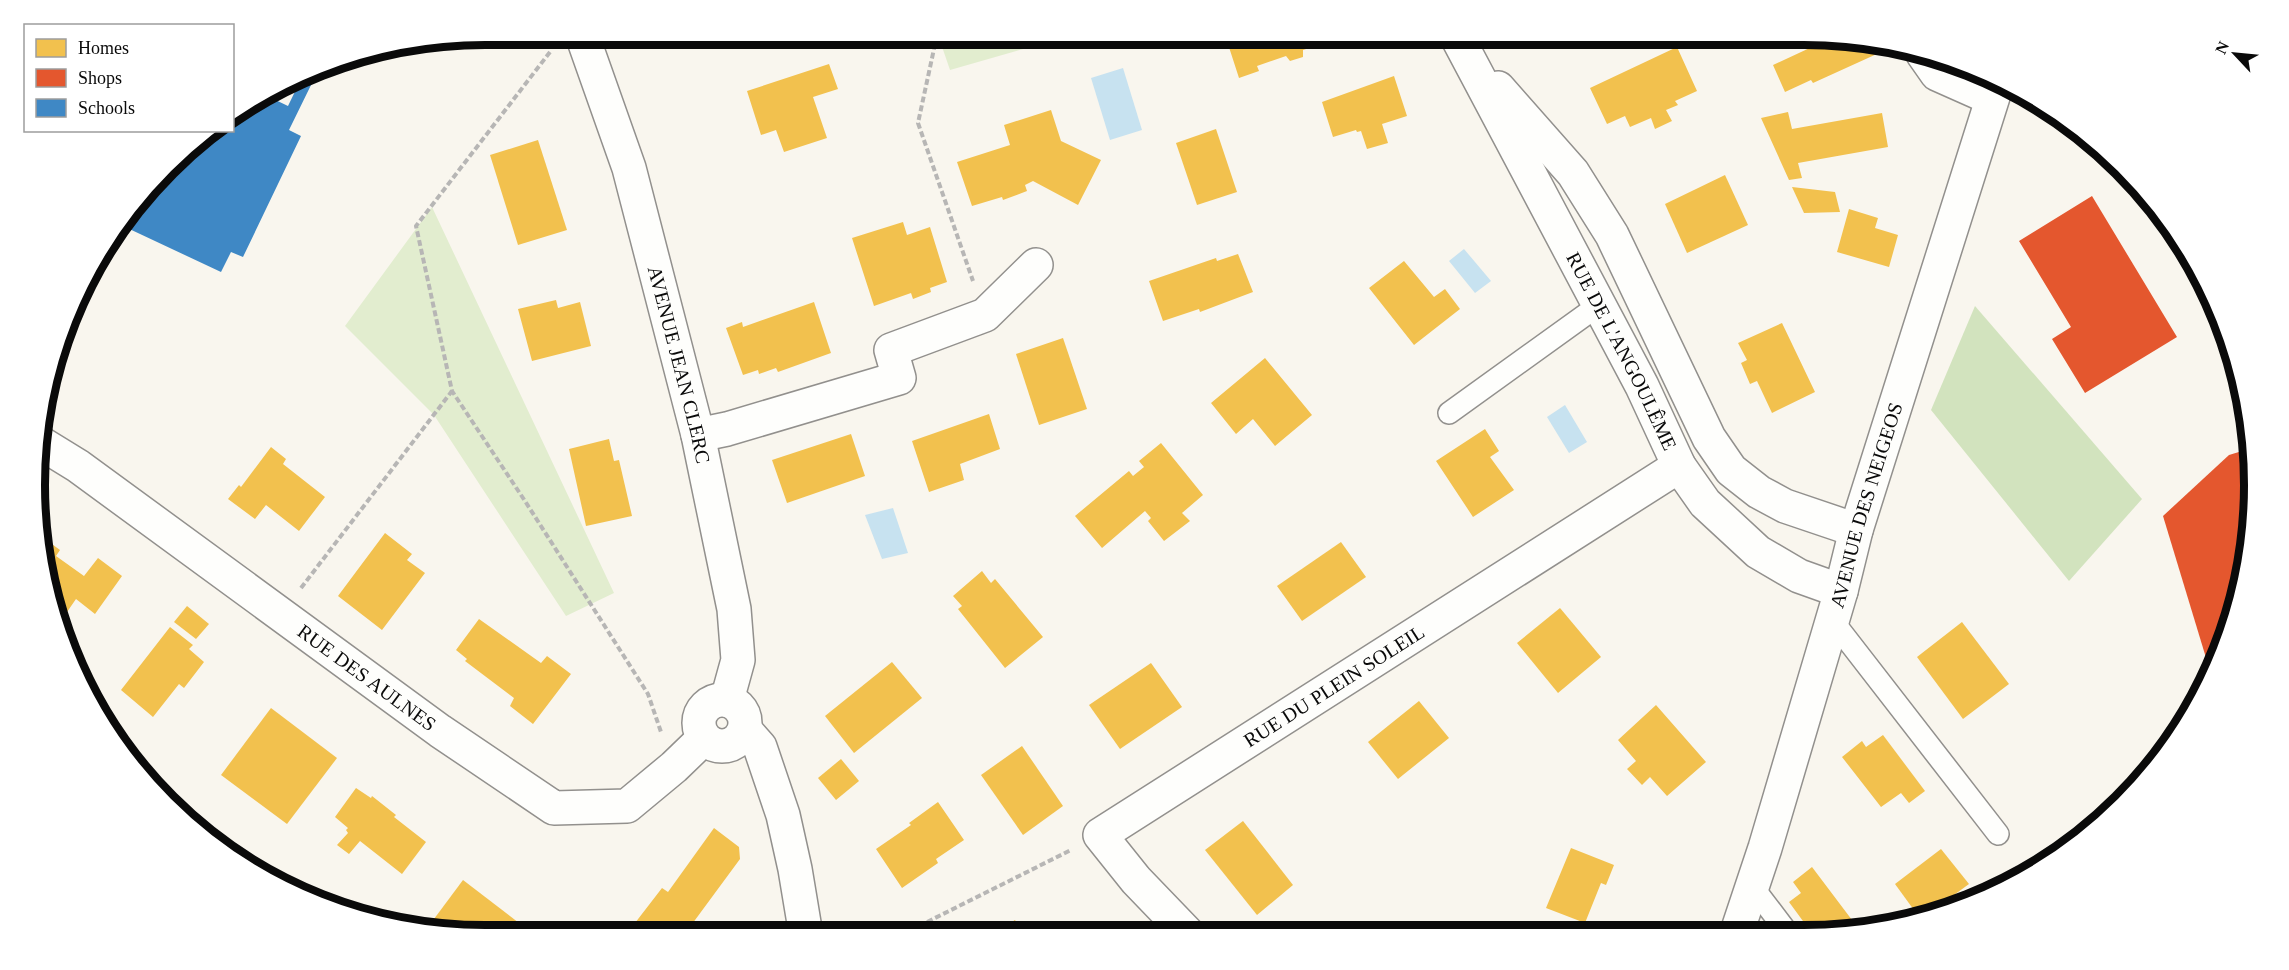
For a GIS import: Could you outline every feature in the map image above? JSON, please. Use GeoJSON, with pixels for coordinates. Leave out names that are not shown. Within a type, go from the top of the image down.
{"type":"FeatureCollection","features":[{"type":"Feature","properties":{"kind":"street","name":"AVENUE JEAN CLERC"},"geometry":{"type":"LineString","coordinates":[[572,45],[629,168],[698,435],[734,609],[738,660],[727,700]]}},
{"type":"Feature","properties":{"kind":"street","name":"RUE DE L'ANGOULÊME"},"geometry":{"type":"LineString","coordinates":[[1462,45],[1642,386],[1679,466],[1705,503],[1758,552],[1799,576],[1836,606]]}},
{"type":"Feature","properties":{"kind":"street","name":"RUE DE L'ANGOULÊME"},"geometry":{"type":"LineString","coordinates":[[1462,45],[1573,173],[1612,236],[1709,438],[1731,470],[1760,492],[1785,506],[1856,531]]}},
{"type":"Feature","properties":{"kind":"street"},"geometry":{"type":"LineString","coordinates":[[1930,63],[1937,74],[1995,90]]}},
{"type":"Feature","properties":{"kind":"street","name":"AVENUE DES NEIGEOS"},"geometry":{"type":"LineString","coordinates":[[1739,925],[1836,606],[1856,531],[1995,90]]}},
{"type":"Feature","properties":{"kind":"street"},"geometry":{"type":"LineString","coordinates":[[698,435],[726,429],[899,378],[891,350],[985,315],[1036,265]]}},
{"type":"Feature","properties":{"kind":"street","name":"RUE DES AULNES"},"geometry":{"type":"LineString","coordinates":[[47,447],[78,466],[440,731],[554,808],[627,806],[674,767],[704,738]]}},
{"type":"Feature","properties":{"kind":"street","name":"RUE DU PLEIN SOLEIL"},"geometry":{"type":"LineString","coordinates":[[1100,835],[1679,466]]}},
{"type":"Feature","properties":{"kind":"street"},"geometry":{"type":"LineString","coordinates":[[727,700],[738,706],[745,717],[745,730],[734,743],[718,746],[704,738],[699,728],[700,717],[706,707],[715,701],[727,700]]}},
{"type":"Feature","properties":{"kind":"street"},"geometry":{"type":"LineString","coordinates":[[745,730],[760,747],[783,815],[804,925]]}},
{"type":"Feature","properties":{"kind":"street"},"geometry":{"type":"LineString","coordinates":[[1100,835],[1136,880],[1180,925]]}},
{"type":"Feature","properties":{"kind":"lane"},"geometry":{"type":"LineString","coordinates":[[1449,413],[1599,305]]}},
{"type":"Feature","properties":{"kind":"lane"},"geometry":{"type":"LineString","coordinates":[[1836,606],[1998,834]]}},
{"type":"Feature","properties":{"kind":"lane"},"geometry":{"type":"LineString","coordinates":[[1752,886],[1781,925]]}},
{"type":"Feature","properties":{"kind":"path"},"geometry":{"type":"LineString","coordinates":[[564,45],[416,226],[452,391],[648,694],[674,767]]}},
{"type":"Feature","properties":{"kind":"path"},"geometry":{"type":"LineString","coordinates":[[935,45],[918,123],[985,315]]}},
{"type":"Feature","properties":{"kind":"path"},"geometry":{"type":"LineString","coordinates":[[281,614],[452,391]]}},
{"type":"Feature","properties":{"kind":"path"},"geometry":{"type":"LineString","coordinates":[[921,925],[1100,835]]}},
{"type":"Feature","properties":{"kind":"green space"},"geometry":{"type":"Polygon","coordinates":[[[941,45],[1037,45],[950,70],[941,45]]]}},
{"type":"Feature","properties":{"kind":"green space"},"geometry":{"type":"Polygon","coordinates":[[[432,207],[614,593],[566,616],[434,415],[345,326],[432,207]]]}},
{"type":"Feature","properties":{"kind":"green space"},"geometry":{"type":"Polygon","coordinates":[[[1975,306],[2142,499],[2069,581],[1931,410],[1975,306]]]}},
{"type":"Feature","properties":{"kind":"water"},"geometry":{"type":"Polygon","coordinates":[[[1123,68],[1142,130],[1110,140],[1091,78],[1123,68]]]}},
{"type":"Feature","properties":{"kind":"water"},"geometry":{"type":"Polygon","coordinates":[[[1464,249],[1491,281],[1475,293],[1449,261],[1464,249]]]}},
{"type":"Feature","properties":{"kind":"water"},"geometry":{"type":"Polygon","coordinates":[[[1565,405],[1587,442],[1569,453],[1547,417],[1565,405]]]}},
{"type":"Feature","properties":{"kind":"water"},"geometry":{"type":"Polygon","coordinates":[[[893,508],[908,553],[882,559],[865,515],[893,508]]]}},
{"type":"Feature","properties":{"kind":"building: Homes"},"geometry":{"type":"Polygon","coordinates":[[[1228,45],[1319,45],[1303,50],[1303,57],[1290,61],[1286,56],[1257,66],[1259,71],[1239,78],[1228,45]]]}},
{"type":"Feature","properties":{"kind":"building: Homes"},"geometry":{"type":"Polygon","coordinates":[[[1815,45],[1861,49],[1879,53],[1813,83],[1811,80],[1785,92],[1773,65],[1815,45]]]}},
{"type":"Feature","properties":{"kind":"building: Homes"},"geometry":{"type":"Polygon","coordinates":[[[1677,47],[1697,91],[1675,101],[1678,105],[1666,110],[1672,121],[1655,129],[1651,118],[1630,127],[1625,116],[1607,124],[1590,88],[1677,47]]]}},
{"type":"Feature","properties":{"kind":"building: Homes"},"geometry":{"type":"Polygon","coordinates":[[[829,64],[838,89],[813,97],[827,138],[784,152],[776,130],[761,135],[747,91],[829,64]]]}},
{"type":"Feature","properties":{"kind":"building: Homes"},"geometry":{"type":"Polygon","coordinates":[[[1394,76],[1407,116],[1382,124],[1388,143],[1367,149],[1361,131],[1356,130],[1333,137],[1322,102],[1394,76]]]}},
{"type":"Feature","properties":{"kind":"building: Homes"},"geometry":{"type":"Polygon","coordinates":[[[1051,110],[1061,141],[1101,160],[1078,205],[1033,181],[1025,185],[1027,191],[1003,200],[1002,197],[972,206],[957,162],[1010,145],[1004,125],[1051,110]]]}},
{"type":"Feature","properties":{"kind":"building: Homes"},"geometry":{"type":"Polygon","coordinates":[[[1788,112],[1792,129],[1882,113],[1888,147],[1798,163],[1802,178],[1789,180],[1761,118],[1788,112]]]}},
{"type":"Feature","properties":{"kind":"building: Homes"},"geometry":{"type":"Polygon","coordinates":[[[1216,129],[1237,192],[1197,205],[1176,143],[1216,129]]]}},
{"type":"Feature","properties":{"kind":"building: Homes"},"geometry":{"type":"Polygon","coordinates":[[[538,140],[567,230],[518,245],[490,155],[538,140]]]}},
{"type":"Feature","properties":{"kind":"building: Homes"},"geometry":{"type":"Polygon","coordinates":[[[1725,175],[1748,225],[1687,253],[1665,204],[1725,175]]]}},
{"type":"Feature","properties":{"kind":"building: Homes"},"geometry":{"type":"Polygon","coordinates":[[[1792,187],[1835,192],[1840,212],[1804,213],[1792,187]]]}},
{"type":"Feature","properties":{"kind":"building: Homes"},"geometry":{"type":"Polygon","coordinates":[[[1849,209],[1878,218],[1875,228],[1898,235],[1889,267],[1837,252],[1849,209]]]}},
{"type":"Feature","properties":{"kind":"building: Homes"},"geometry":{"type":"Polygon","coordinates":[[[903,222],[907,235],[930,227],[947,282],[930,288],[931,292],[913,299],[911,293],[874,306],[852,238],[903,222]]]}},
{"type":"Feature","properties":{"kind":"building: Homes"},"geometry":{"type":"Polygon","coordinates":[[[1238,254],[1253,292],[1200,312],[1199,309],[1163,321],[1149,281],[1216,258],[1217,261],[1238,254]]]}},
{"type":"Feature","properties":{"kind":"building: Homes"},"geometry":{"type":"Polygon","coordinates":[[[1404,261],[1434,297],[1445,289],[1460,309],[1414,345],[1369,288],[1404,261]]]}},
{"type":"Feature","properties":{"kind":"building: Homes"},"geometry":{"type":"Polygon","coordinates":[[[556,300],[558,308],[580,302],[591,346],[532,361],[518,309],[556,300]]]}},
{"type":"Feature","properties":{"kind":"building: Homes"},"geometry":{"type":"Polygon","coordinates":[[[814,302],[831,353],[778,372],[776,368],[759,374],[758,370],[743,375],[726,328],[742,322],[743,327],[814,302]]]}},
{"type":"Feature","properties":{"kind":"building: Homes"},"geometry":{"type":"Polygon","coordinates":[[[1782,323],[1815,392],[1772,413],[1757,381],[1750,384],[1741,363],[1747,360],[1738,343],[1782,323]]]}},
{"type":"Feature","properties":{"kind":"building: Homes"},"geometry":{"type":"Polygon","coordinates":[[[1063,338],[1087,409],[1039,425],[1016,354],[1063,338]]]}},
{"type":"Feature","properties":{"kind":"building: Homes"},"geometry":{"type":"Polygon","coordinates":[[[1265,358],[1312,415],[1275,446],[1253,419],[1236,434],[1211,403],[1265,358]]]}},
{"type":"Feature","properties":{"kind":"building: Homes"},"geometry":{"type":"Polygon","coordinates":[[[989,414],[1000,449],[960,464],[964,480],[929,492],[912,441],[989,414]]]}},
{"type":"Feature","properties":{"kind":"building: Homes"},"geometry":{"type":"Polygon","coordinates":[[[1485,429],[1499,451],[1490,457],[1514,490],[1473,517],[1436,461],[1485,429]]]}},
{"type":"Feature","properties":{"kind":"building: Homes"},"geometry":{"type":"Polygon","coordinates":[[[851,434],[865,476],[787,503],[772,460],[851,434]]]}},
{"type":"Feature","properties":{"kind":"building: Homes"},"geometry":{"type":"Polygon","coordinates":[[[609,439],[614,461],[619,460],[632,516],[586,526],[569,449],[609,439]]]}},
{"type":"Feature","properties":{"kind":"building: Homes"},"geometry":{"type":"Polygon","coordinates":[[[1161,443],[1203,495],[1182,513],[1190,521],[1164,541],[1148,521],[1151,518],[1145,511],[1102,548],[1075,516],[1129,471],[1133,476],[1144,467],[1139,461],[1161,443]]]}},
{"type":"Feature","properties":{"kind":"building: Homes"},"geometry":{"type":"Polygon","coordinates":[[[271,447],[286,459],[283,464],[325,497],[299,531],[266,505],[255,519],[228,499],[239,485],[241,487],[271,447]]]}},
{"type":"Feature","properties":{"kind":"building: Homes"},"geometry":{"type":"Polygon","coordinates":[[[385,533],[412,554],[407,560],[425,573],[382,630],[338,596],[385,533]]]}},
{"type":"Feature","properties":{"kind":"building: Homes"},"geometry":{"type":"Polygon","coordinates":[[[49,542],[60,550],[56,556],[84,576],[98,558],[122,576],[95,614],[76,599],[67,612],[63,609],[60,599],[49,542]]]}},
{"type":"Feature","properties":{"kind":"building: Homes"},"geometry":{"type":"Polygon","coordinates":[[[1341,542],[1366,577],[1302,621],[1277,586],[1341,542]]]}},
{"type":"Feature","properties":{"kind":"building: Homes"},"geometry":{"type":"Polygon","coordinates":[[[982,571],[991,583],[995,579],[1043,637],[1005,668],[958,609],[962,606],[953,596],[982,571]]]}},
{"type":"Feature","properties":{"kind":"building: Homes"},"geometry":{"type":"Polygon","coordinates":[[[187,606],[209,624],[196,639],[174,622],[187,606]]]}},
{"type":"Feature","properties":{"kind":"building: Homes"},"geometry":{"type":"Polygon","coordinates":[[[1560,608],[1601,657],[1558,693],[1517,643],[1560,608]]]}},
{"type":"Feature","properties":{"kind":"building: Homes"},"geometry":{"type":"Polygon","coordinates":[[[479,619],[541,663],[547,656],[571,674],[533,724],[510,706],[514,698],[465,661],[467,659],[456,650],[479,619]]]}},
{"type":"Feature","properties":{"kind":"building: Homes"},"geometry":{"type":"Polygon","coordinates":[[[1962,622],[2009,684],[1963,719],[1917,657],[1962,622]]]}},
{"type":"Feature","properties":{"kind":"building: Homes"},"geometry":{"type":"Polygon","coordinates":[[[170,627],[193,645],[189,649],[204,662],[184,688],[179,684],[153,717],[121,690],[170,627]]]}},
{"type":"Feature","properties":{"kind":"building: Homes"},"geometry":{"type":"Polygon","coordinates":[[[892,662],[922,698],[854,753],[825,716],[892,662]]]}},
{"type":"Feature","properties":{"kind":"building: Homes"},"geometry":{"type":"Polygon","coordinates":[[[1151,663],[1182,707],[1120,749],[1089,705],[1151,663]]]}},
{"type":"Feature","properties":{"kind":"building: Homes"},"geometry":{"type":"Polygon","coordinates":[[[1419,701],[1449,738],[1398,779],[1368,742],[1419,701]]]}},
{"type":"Feature","properties":{"kind":"building: Homes"},"geometry":{"type":"Polygon","coordinates":[[[1656,705],[1706,762],[1667,796],[1650,777],[1642,785],[1627,769],[1636,761],[1618,740],[1656,705]]]}},
{"type":"Feature","properties":{"kind":"building: Homes"},"geometry":{"type":"Polygon","coordinates":[[[271,708],[337,758],[287,824],[221,775],[271,708]]]}},
{"type":"Feature","properties":{"kind":"building: Homes"},"geometry":{"type":"Polygon","coordinates":[[[1883,735],[1925,791],[1909,803],[1901,793],[1881,807],[1842,757],[1862,741],[1866,747],[1883,735]]]}},
{"type":"Feature","properties":{"kind":"building: Homes"},"geometry":{"type":"Polygon","coordinates":[[[1022,746],[1063,806],[1023,835],[981,775],[1022,746]]]}},
{"type":"Feature","properties":{"kind":"building: Homes"},"geometry":{"type":"Polygon","coordinates":[[[841,759],[859,781],[836,800],[818,778],[841,759]]]}},
{"type":"Feature","properties":{"kind":"building: Homes"},"geometry":{"type":"Polygon","coordinates":[[[356,788],[371,798],[372,796],[426,842],[402,874],[360,841],[349,854],[337,845],[348,833],[346,830],[348,828],[335,817],[356,788]]]}},
{"type":"Feature","properties":{"kind":"building: Homes"},"geometry":{"type":"Polygon","coordinates":[[[938,802],[964,840],[936,859],[938,863],[902,888],[876,849],[911,825],[909,823],[938,802]]]}},
{"type":"Feature","properties":{"kind":"building: Homes"},"geometry":{"type":"Polygon","coordinates":[[[1243,821],[1293,885],[1257,915],[1205,850],[1243,821]]]}},
{"type":"Feature","properties":{"kind":"building: Homes"},"geometry":{"type":"Polygon","coordinates":[[[714,828],[739,847],[740,859],[691,925],[638,925],[635,923],[662,888],[668,892],[714,828]]]}},
{"type":"Feature","properties":{"kind":"building: Homes"},"geometry":{"type":"Polygon","coordinates":[[[1571,848],[1614,865],[1606,885],[1601,883],[1585,923],[1546,908],[1571,848]]]}},
{"type":"Feature","properties":{"kind":"building: Homes"},"geometry":{"type":"Polygon","coordinates":[[[1941,849],[1969,884],[1944,902],[1915,911],[1895,884],[1941,849]]]}},
{"type":"Feature","properties":{"kind":"building: Homes"},"geometry":{"type":"Polygon","coordinates":[[[1812,867],[1853,922],[1806,925],[1789,902],[1801,893],[1793,882],[1812,867]]]}},
{"type":"Feature","properties":{"kind":"building: Homes"},"geometry":{"type":"Polygon","coordinates":[[[463,880],[522,925],[456,924],[432,921],[463,880]]]}},
{"type":"Feature","properties":{"kind":"building: Homes"},"geometry":{"type":"Polygon","coordinates":[[[1015,920],[1018,925],[1007,925],[1015,920]]]}},
{"type":"Feature","properties":{"kind":"building: Shops"},"geometry":{"type":"Polygon","coordinates":[[[2092,196],[2177,337],[2085,393],[2052,339],[2071,327],[2019,241],[2092,196]]]}},
{"type":"Feature","properties":{"kind":"building: Shops"},"geometry":{"type":"Polygon","coordinates":[[[2242,451],[2243,514],[2236,571],[2221,626],[2207,662],[2163,516],[2229,455],[2242,451]]]}},
{"type":"Feature","properties":{"kind":"building: Schools"},"geometry":{"type":"Polygon","coordinates":[[[309,81],[312,83],[289,130],[301,136],[243,257],[231,252],[221,272],[128,228],[174,174],[217,136],[223,132],[234,132],[234,124],[274,99],[288,106],[297,87],[309,81]]]}}]}
